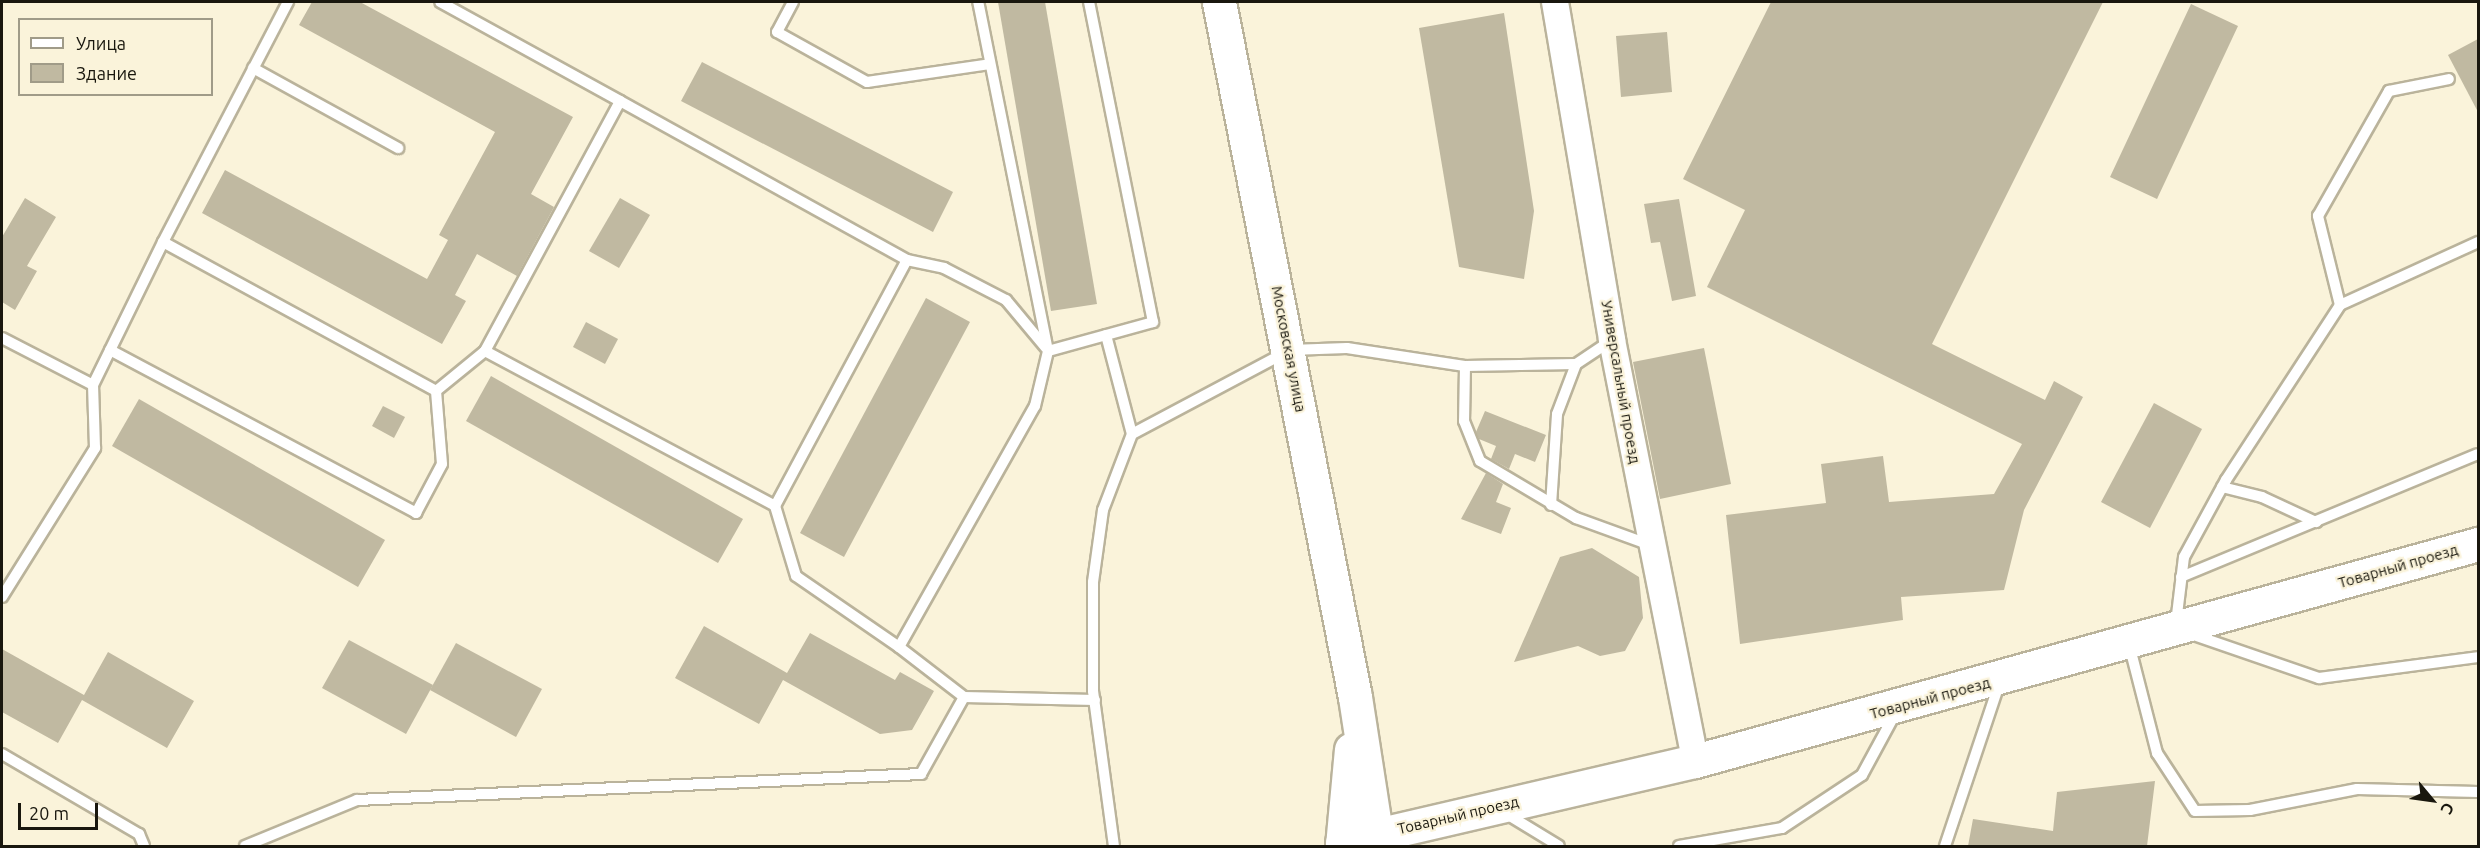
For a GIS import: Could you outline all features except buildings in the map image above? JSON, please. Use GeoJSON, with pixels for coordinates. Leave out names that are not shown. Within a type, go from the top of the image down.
{"type":"FeatureCollection","features":[{"type":"Feature","properties":{"kind":"main road","name":"Московская улица"},"geometry":{"type":"LineString","coordinates":[[1220,2],[1290,350],[1355,697],[1377,840]]}},
{"type":"Feature","properties":{"kind":"main road","name":"Товарный проезд"},"geometry":{"type":"LineString","coordinates":[[1342,845],[1377,840],[1495,806],[1695,761],[1899,707],[2478,544]]}},
{"type":"Feature","properties":{"kind":"main road","name":"Московская улица"},"geometry":{"type":"LineString","coordinates":[[1342,845],[1355,697]]}},
{"type":"Feature","properties":{"kind":"street","name":"Универсальный проезд"},"geometry":{"type":"LineString","coordinates":[[1555,2],[1612,340],[1695,761]]}},
{"type":"Feature","properties":{"kind":"lane"},"geometry":{"type":"LineString","coordinates":[[2,597],[95,448],[93,385],[163,242],[288,2]]}},
{"type":"Feature","properties":{"kind":"lane"},"geometry":{"type":"LineString","coordinates":[[440,2],[907,260],[944,268],[1006,300],[1048,351]]}},
{"type":"Feature","properties":{"kind":"lane"},"geometry":{"type":"LineString","coordinates":[[793,2],[777,32],[867,82],[990,64]]}},
{"type":"Feature","properties":{"kind":"lane"},"geometry":{"type":"LineString","coordinates":[[899,647],[1035,406],[1048,351],[978,2]]}},
{"type":"Feature","properties":{"kind":"lane"},"geometry":{"type":"LineString","coordinates":[[1048,351],[1153,322],[1089,2]]}},
{"type":"Feature","properties":{"kind":"lane"},"geometry":{"type":"LineString","coordinates":[[253,68],[398,148]]}},
{"type":"Feature","properties":{"kind":"lane"},"geometry":{"type":"LineString","coordinates":[[2340,305],[2318,216],[2389,92],[2449,79]]}},
{"type":"Feature","properties":{"kind":"lane"},"geometry":{"type":"LineString","coordinates":[[436,391],[485,351],[620,101]]}},
{"type":"Feature","properties":{"kind":"lane"},"geometry":{"type":"LineString","coordinates":[[163,242],[436,391]]}},
{"type":"Feature","properties":{"kind":"lane"},"geometry":{"type":"LineString","coordinates":[[2478,242],[2340,305],[2222,487],[2184,557],[2175,629],[2319,678],[2478,657]]}},
{"type":"Feature","properties":{"kind":"lane"},"geometry":{"type":"LineString","coordinates":[[907,260],[775,506],[796,576],[899,647],[964,697],[1095,700]]}},
{"type":"Feature","properties":{"kind":"lane"},"geometry":{"type":"LineString","coordinates":[[1106,335],[1132,434],[1103,510],[1094,572],[1095,700],[1114,846]]}},
{"type":"Feature","properties":{"kind":"lane"},"geometry":{"type":"LineString","coordinates":[[2,338],[93,385]]}},
{"type":"Feature","properties":{"kind":"lane"},"geometry":{"type":"LineString","coordinates":[[1132,434],[1290,350],[1347,348],[1465,366],[1576,364],[1612,340]]}},
{"type":"Feature","properties":{"kind":"lane"},"geometry":{"type":"LineString","coordinates":[[110,350],[416,513],[442,464],[436,391]]}},
{"type":"Feature","properties":{"kind":"lane"},"geometry":{"type":"LineString","coordinates":[[485,351],[775,506]]}},
{"type":"Feature","properties":{"kind":"lane"},"geometry":{"type":"LineString","coordinates":[[1551,505],[1557,414],[1576,364]]}},
{"type":"Feature","properties":{"kind":"lane"},"geometry":{"type":"LineString","coordinates":[[1465,366],[1464,422],[1480,461],[1551,505],[1651,546]]}},
{"type":"Feature","properties":{"kind":"lane"},"geometry":{"type":"LineString","coordinates":[[2181,577],[2478,454]]}},
{"type":"Feature","properties":{"kind":"lane"},"geometry":{"type":"LineString","coordinates":[[2222,487],[2262,497],[2316,522]]}},
{"type":"Feature","properties":{"kind":"lane"},"geometry":{"type":"LineString","coordinates":[[2128,642],[2157,753],[2195,811],[2250,810],[2357,789],[2478,792]]}},
{"type":"Feature","properties":{"kind":"lane"},"geometry":{"type":"LineString","coordinates":[[1945,846],[2001,679]]}},
{"type":"Feature","properties":{"kind":"lane"},"geometry":{"type":"LineString","coordinates":[[245,846],[357,800],[921,774],[964,697]]}},
{"type":"Feature","properties":{"kind":"lane"},"geometry":{"type":"LineString","coordinates":[[1679,846],[1782,828],[1862,775],[1899,707]]}},
{"type":"Feature","properties":{"kind":"lane"},"geometry":{"type":"LineString","coordinates":[[2,754],[139,834],[144,846]]}},
{"type":"Feature","properties":{"kind":"lane"},"geometry":{"type":"LineString","coordinates":[[1495,806],[1559,846]]}}]}
